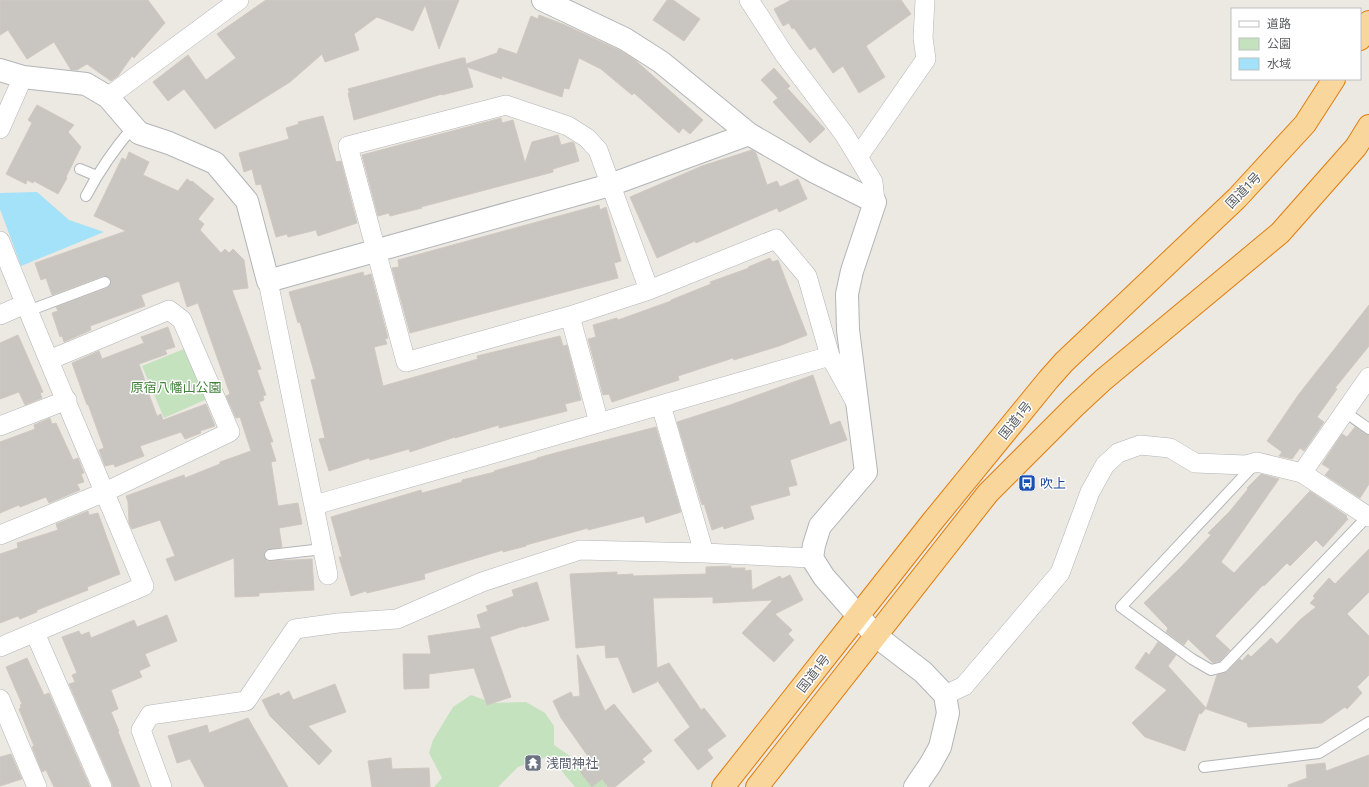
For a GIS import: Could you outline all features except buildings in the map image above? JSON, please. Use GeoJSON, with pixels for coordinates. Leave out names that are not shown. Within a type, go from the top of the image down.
{"type":"FeatureCollection","features":[{"type":"Feature","properties":{"kind":"highway"},"geometry":{"type":"LineString","coordinates":[[1361,37],[1369,22]]}},
{"type":"Feature","properties":{"kind":"highway","name":"国道1号"},"geometry":{"type":"LineString","coordinates":[[723,787],[932,522],[1048,380],[1064,362],[1236,198],[1306,124],[1333,80]]}},
{"type":"Feature","properties":{"kind":"highway","name":"国道1号"},"geometry":{"type":"LineString","coordinates":[[757,787],[988,493],[1103,380],[1280,234],[1356,147],[1369,126]]}},
{"type":"Feature","properties":{"kind":"street"},"geometry":{"type":"LineString","coordinates":[[108,97],[239,0]]}},
{"type":"Feature","properties":{"kind":"street"},"geometry":{"type":"LineString","coordinates":[[543,0],[625,39],[661,62],[749,134],[815,172],[875,202]]}},
{"type":"Feature","properties":{"kind":"street"},"geometry":{"type":"LineString","coordinates":[[749,0],[784,54],[844,134],[873,182],[875,202],[852,271],[847,294],[848,330],[866,472],[820,526],[814,545],[812,558],[824,577],[876,636],[923,672],[945,695],[948,713],[940,747],[915,787]]}},
{"type":"Feature","properties":{"kind":"street"},"geometry":{"type":"LineString","coordinates":[[858,158],[926,59],[923,38],[925,0]]}},
{"type":"Feature","properties":{"kind":"street"},"geometry":{"type":"LineString","coordinates":[[0,70],[23,77],[86,84],[108,97],[139,134],[169,143],[215,163],[247,201],[268,281],[315,505],[328,575]]}},
{"type":"Feature","properties":{"kind":"street"},"geometry":{"type":"LineString","coordinates":[[0,129],[23,77]]}},
{"type":"Feature","properties":{"kind":"street"},"geometry":{"type":"LineString","coordinates":[[649,290],[598,150],[587,138],[568,126],[506,105],[348,146],[406,362],[570,316],[649,290],[776,239],[807,276],[830,356],[859,408]]}},
{"type":"Feature","properties":{"kind":"street"},"geometry":{"type":"LineString","coordinates":[[268,281],[376,252],[610,184],[749,134]]}},
{"type":"Feature","properties":{"kind":"street"},"geometry":{"type":"LineString","coordinates":[[0,242],[144,586],[0,647]]}},
{"type":"Feature","properties":{"kind":"street"},"geometry":{"type":"LineString","coordinates":[[0,315],[26,307]]}},
{"type":"Feature","properties":{"kind":"street"},"geometry":{"type":"LineString","coordinates":[[0,535],[105,492],[230,432],[182,320],[169,310],[49,360]]}},
{"type":"Feature","properties":{"kind":"street"},"geometry":{"type":"LineString","coordinates":[[570,316],[599,423]]}},
{"type":"Feature","properties":{"kind":"street"},"geometry":{"type":"LineString","coordinates":[[315,505],[830,356]]}},
{"type":"Feature","properties":{"kind":"street"},"geometry":{"type":"LineString","coordinates":[[1302,473],[1369,377]]}},
{"type":"Feature","properties":{"kind":"street"},"geometry":{"type":"LineString","coordinates":[[0,426],[66,400]]}},
{"type":"Feature","properties":{"kind":"street"},"geometry":{"type":"LineString","coordinates":[[661,405],[704,553]]}},
{"type":"Feature","properties":{"kind":"street"},"geometry":{"type":"LineString","coordinates":[[945,695],[964,686],[1060,573],[1090,492],[1105,465],[1118,453],[1140,445],[1170,448],[1195,463],[1252,464],[1302,473],[1369,516]]}},
{"type":"Feature","properties":{"kind":"street"},"geometry":{"type":"LineString","coordinates":[[162,787],[141,730],[150,715],[246,701],[295,629],[338,623],[397,619],[482,582],[580,550],[704,553],[812,558]]}},
{"type":"Feature","properties":{"kind":"street"},"geometry":{"type":"LineString","coordinates":[[35,633],[102,787]]}},
{"type":"Feature","properties":{"kind":"street"},"geometry":{"type":"LineString","coordinates":[[0,699],[37,787]]}},
{"type":"Feature","properties":{"kind":"lane"},"geometry":{"type":"LineString","coordinates":[[86,196],[97,176],[119,143],[133,127]]}},
{"type":"Feature","properties":{"kind":"lane"},"geometry":{"type":"LineString","coordinates":[[80,168],[97,176]]}},
{"type":"Feature","properties":{"kind":"lane"},"geometry":{"type":"LineString","coordinates":[[26,307],[105,282]]}},
{"type":"Feature","properties":{"kind":"lane"},"geometry":{"type":"LineString","coordinates":[[1345,412],[1369,429]]}},
{"type":"Feature","properties":{"kind":"lane"},"geometry":{"type":"LineString","coordinates":[[1252,464],[1121,606],[1192,659],[1211,670],[1223,667],[1369,516]]}},
{"type":"Feature","properties":{"kind":"lane"},"geometry":{"type":"LineString","coordinates":[[270,554],[323,548]]}},
{"type":"Feature","properties":{"kind":"lane"},"geometry":{"type":"LineString","coordinates":[[1204,767],[1319,753],[1369,722]]}},
{"type":"Feature","properties":{"kind":"green space","name":"原宿八幡山公園"},"geometry":{"type":"Polygon","coordinates":[[[184,349],[207,399],[164,418],[142,366],[184,349]]]}},
{"type":"Feature","properties":{"kind":"green space"},"geometry":{"type":"Polygon","coordinates":[[[471,695],[493,703],[526,702],[545,713],[554,726],[554,745],[602,778],[607,787],[575,787],[549,756],[518,767],[498,787],[434,787],[442,778],[429,753],[433,740],[453,707],[471,695]]]}},
{"type":"Feature","properties":{"kind":"water"},"geometry":{"type":"Polygon","coordinates":[[[37,192],[69,220],[104,232],[21,266],[0,209],[0,193],[37,192]]]}},
{"type":"Feature","properties":{"kind":"place","name":"吹上"},"geometry":{"type":"Point","coordinates":[1027,483]}},
{"type":"Feature","properties":{"kind":"place","name":"浅間神社"},"geometry":{"type":"Point","coordinates":[533,763]}}]}
